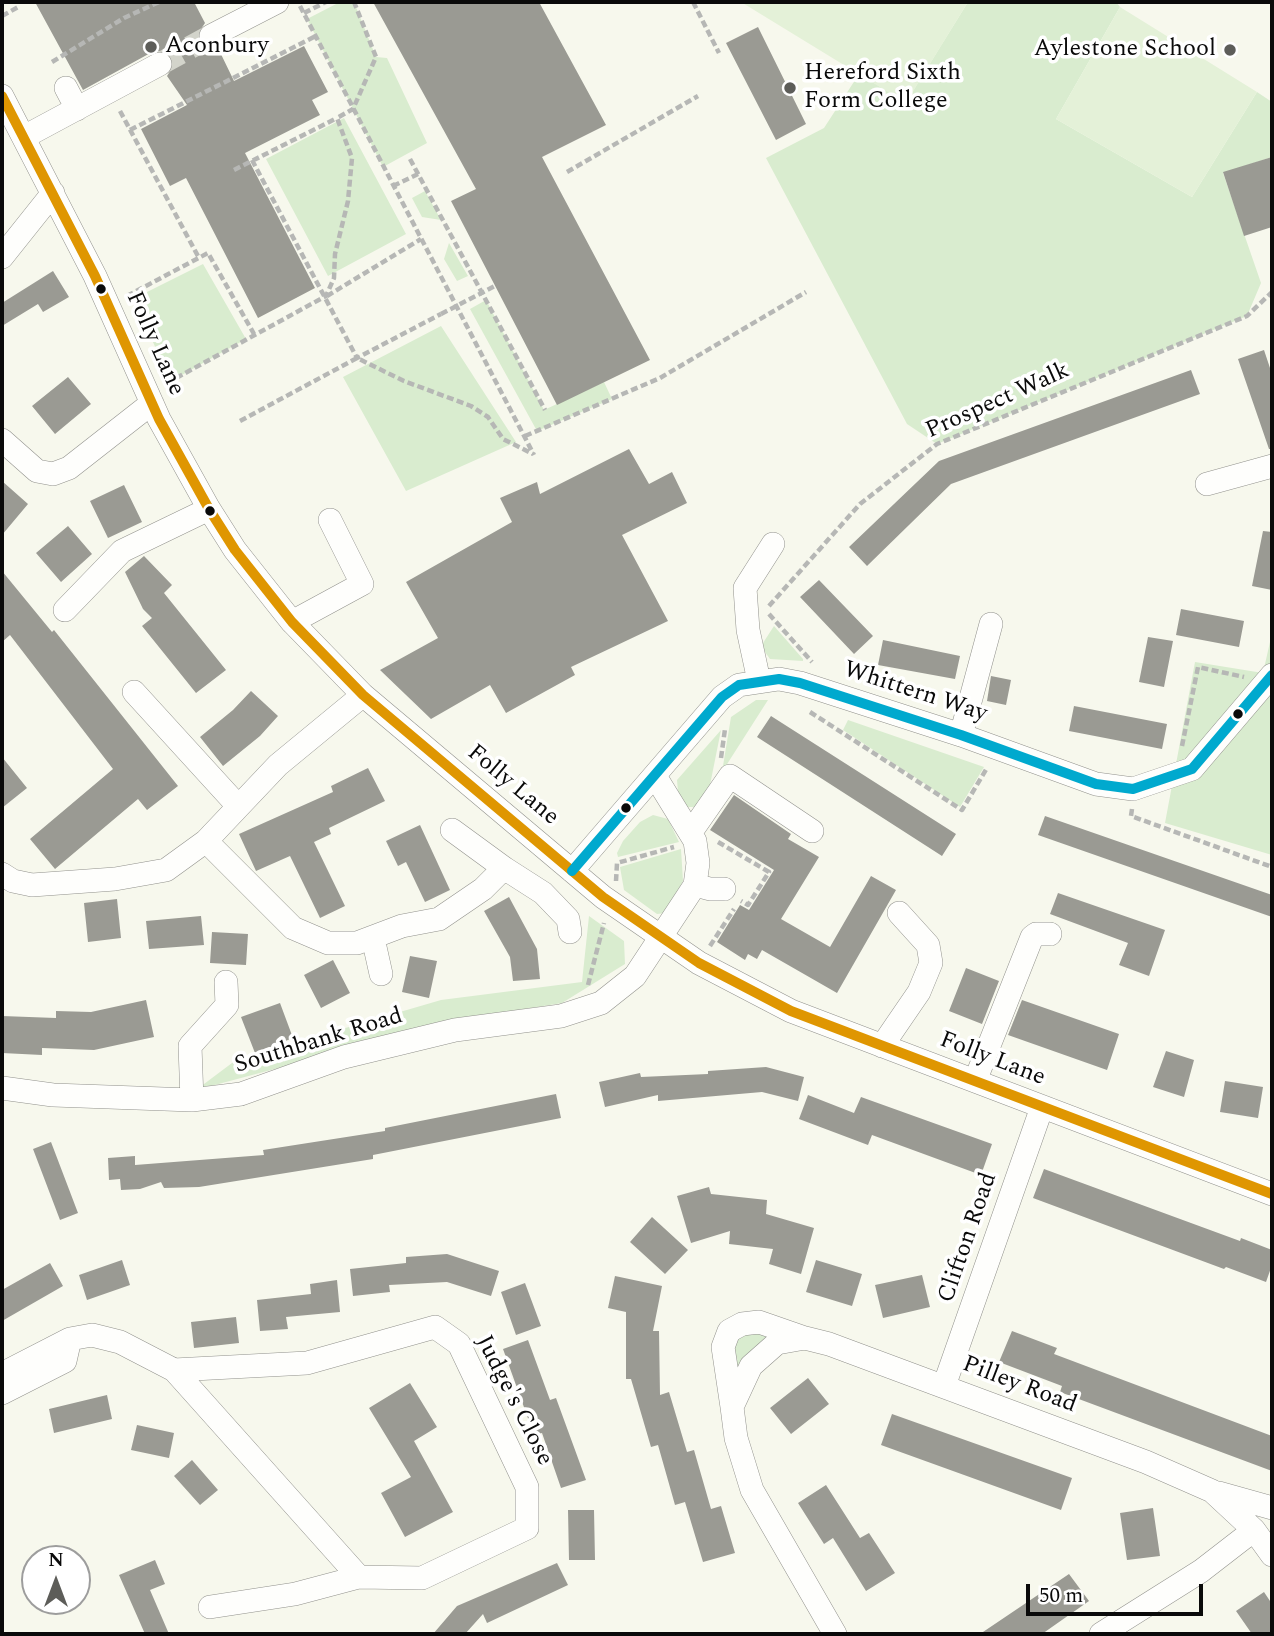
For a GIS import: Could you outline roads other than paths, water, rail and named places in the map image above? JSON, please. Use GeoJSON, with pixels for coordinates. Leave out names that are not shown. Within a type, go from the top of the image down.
{"type":"FeatureCollection","features":[{"type":"Feature","properties":{"kind":"street"},"geometry":{"type":"LineString","coordinates":[[211,36],[277,2]]}},
{"type":"Feature","properties":{"kind":"street"},"geometry":{"type":"LineString","coordinates":[[24,137],[159,64]]}},
{"type":"Feature","properties":{"kind":"street"},"geometry":{"type":"LineString","coordinates":[[66,88],[76,109]]}},
{"type":"Feature","properties":{"kind":"street","name":"Folly Lane"},"geometry":{"type":"LineString","coordinates":[[2,96],[53,193],[150,399],[209,509],[235,550],[292,622],[363,695],[603,897],[661,940],[699,963],[790,1011],[1272,1194]]}},
{"type":"Feature","properties":{"kind":"street"},"geometry":{"type":"LineString","coordinates":[[2,257],[53,193]]}},
{"type":"Feature","properties":{"kind":"street"},"geometry":{"type":"LineString","coordinates":[[2,440],[37,471],[53,474],[69,468],[150,399]]}},
{"type":"Feature","properties":{"kind":"street"},"geometry":{"type":"LineString","coordinates":[[1206,484],[1272,466]]}},
{"type":"Feature","properties":{"kind":"street"},"geometry":{"type":"LineString","coordinates":[[65,610],[122,551],[209,509]]}},
{"type":"Feature","properties":{"kind":"street"},"geometry":{"type":"LineString","coordinates":[[292,622],[362,584],[330,520]]}},
{"type":"Feature","properties":{"kind":"street"},"geometry":{"type":"LineString","coordinates":[[759,681],[748,630],[745,587],[773,544]]}},
{"type":"Feature","properties":{"kind":"street"},"geometry":{"type":"LineString","coordinates":[[961,736],[991,624]]}},
{"type":"Feature","properties":{"kind":"street","name":"Whittern Way"},"geometry":{"type":"LineString","coordinates":[[572,871],[722,697],[739,685],[779,679],[800,683],[961,736],[1096,785],[1133,789],[1192,769],[1270,678]]}},
{"type":"Feature","properties":{"kind":"street"},"geometry":{"type":"LineString","coordinates":[[134,692],[238,806]]}},
{"type":"Feature","properties":{"kind":"street"},"geometry":{"type":"LineString","coordinates":[[2,874],[13,881],[32,885],[149,875],[166,870],[206,841],[278,765],[363,695]]}},
{"type":"Feature","properties":{"kind":"street"},"geometry":{"type":"LineString","coordinates":[[655,776],[695,832],[698,863],[695,885],[724,889]]}},
{"type":"Feature","properties":{"kind":"street"},"geometry":{"type":"LineString","coordinates":[[695,832],[730,776],[812,831]]}},
{"type":"Feature","properties":{"kind":"street"},"geometry":{"type":"LineString","coordinates":[[452,830],[504,869],[543,893],[568,919],[570,932]]}},
{"type":"Feature","properties":{"kind":"street"},"geometry":{"type":"LineString","coordinates":[[206,841],[293,928],[328,943],[357,943],[402,926],[439,919],[483,889],[504,869]]}},
{"type":"Feature","properties":{"kind":"street","name":"Southbank Road"},"geometry":{"type":"LineString","coordinates":[[2,1088],[53,1095],[192,1100],[240,1094],[344,1057],[455,1030],[561,1016],[601,1003],[635,976],[695,885]]}},
{"type":"Feature","properties":{"kind":"street"},"geometry":{"type":"LineString","coordinates":[[882,1046],[919,992],[931,963],[928,945],[899,913]]}},
{"type":"Feature","properties":{"kind":"street"},"geometry":{"type":"LineString","coordinates":[[975,1081],[1032,937],[1036,934],[1050,934]]}},
{"type":"Feature","properties":{"kind":"street"},"geometry":{"type":"LineString","coordinates":[[373,937],[381,974]]}},
{"type":"Feature","properties":{"kind":"street"},"geometry":{"type":"LineString","coordinates":[[192,1100],[190,1046],[228,1005],[226,982]]}},
{"type":"Feature","properties":{"kind":"street","name":"Clifton Road"},"geometry":{"type":"LineString","coordinates":[[944,1386],[1042,1107]]}},
{"type":"Feature","properties":{"kind":"street","name":"Pilley Road"},"geometry":{"type":"LineString","coordinates":[[835,1634],[752,1490],[736,1438],[723,1347],[729,1331],[742,1324],[759,1322],[944,1386],[1146,1462],[1212,1491],[1272,1508]]}},
{"type":"Feature","properties":{"kind":"street","name":"Judge's Close"},"geometry":{"type":"LineString","coordinates":[[174,1370],[307,1363],[435,1327],[459,1344],[527,1487],[527,1528],[422,1577],[359,1577]]}},
{"type":"Feature","properties":{"kind":"street"},"geometry":{"type":"LineString","coordinates":[[2,1374],[70,1339],[92,1335],[120,1342],[174,1370],[359,1577],[295,1594],[210,1607]]}},
{"type":"Feature","properties":{"kind":"street"},"geometry":{"type":"LineString","coordinates":[[732,1407],[751,1366],[777,1343],[805,1338]]}},
{"type":"Feature","properties":{"kind":"street"},"geometry":{"type":"LineString","coordinates":[[2,1393],[65,1361],[70,1339]]}},
{"type":"Feature","properties":{"kind":"street","name":"Pilley Road"},"geometry":{"type":"LineString","coordinates":[[1212,1491],[1254,1530],[1272,1555]]}},
{"type":"Feature","properties":{"kind":"street"},"geometry":{"type":"LineString","coordinates":[[1111,1632],[1201,1571],[1254,1530]]}},
{"type":"Feature","properties":{"kind":"tunnel"},"geometry":{"type":"LineString","coordinates":[[160,64],[211,36]]}},
{"type":"Feature","properties":{"kind":"place","name":"Aconbury"},"geometry":{"type":"Point","coordinates":[151,47]}},
{"type":"Feature","properties":{"kind":"place","name":"Aylestone School"},"geometry":{"type":"Point","coordinates":[1230,50]}},
{"type":"Feature","properties":{"kind":"place","name":"Hereford Sixth Form College"},"geometry":{"type":"Point","coordinates":[790,88]}}]}
